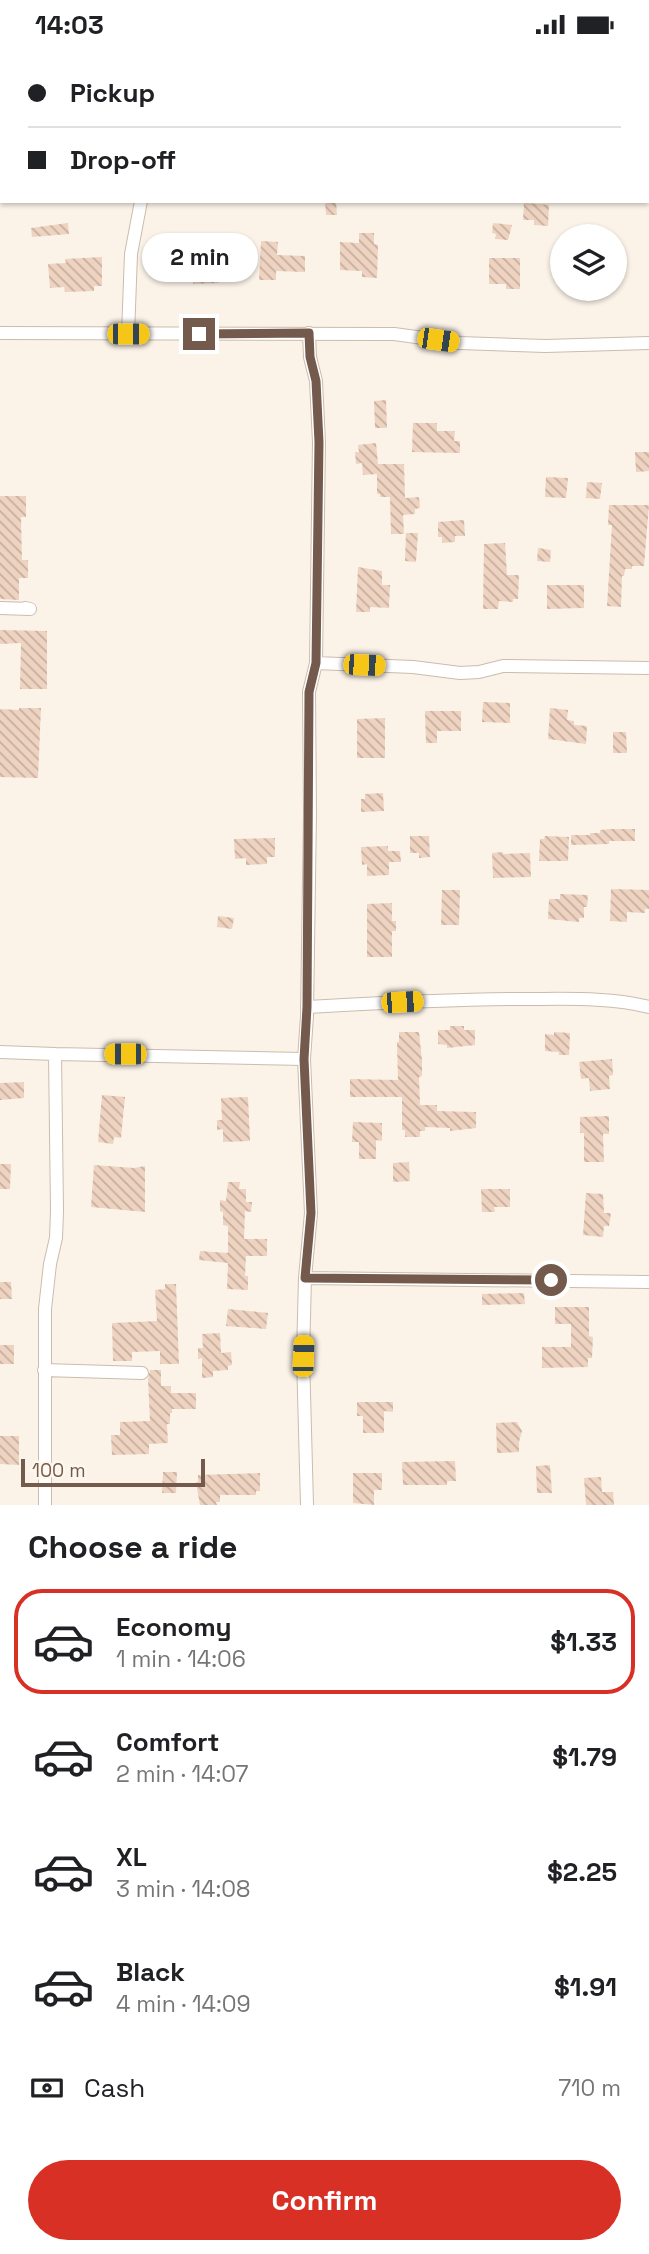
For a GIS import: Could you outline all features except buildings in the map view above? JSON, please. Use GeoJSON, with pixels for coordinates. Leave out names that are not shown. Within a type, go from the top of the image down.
{"type":"FeatureCollection","features":[{"type":"Feature","properties":{"kind":"street"},"geometry":{"type":"LineString","coordinates":[[128,334],[131,254],[141,203]]}},
{"type":"Feature","properties":{"kind":"street"},"geometry":{"type":"LineString","coordinates":[[0,333],[394,334],[460,343],[545,346],[649,343]]}},
{"type":"Feature","properties":{"kind":"street"},"geometry":{"type":"LineString","coordinates":[[307,1505],[303,1356],[305,1278],[311,1213],[304,1059],[307,1007],[309,692],[316,663],[319,442],[316,381],[310,357],[309,333]]}},
{"type":"Feature","properties":{"kind":"street"},"geometry":{"type":"LineString","coordinates":[[0,608],[25,608]]}},
{"type":"Feature","properties":{"kind":"street"},"geometry":{"type":"LineString","coordinates":[[316,663],[412,667],[460,673],[503,666],[649,669]]}},
{"type":"Feature","properties":{"kind":"street"},"geometry":{"type":"LineString","coordinates":[[307,1007],[446,999],[563,999],[649,1007]]}},
{"type":"Feature","properties":{"kind":"street"},"geometry":{"type":"LineString","coordinates":[[0,1052],[304,1059]]}},
{"type":"Feature","properties":{"kind":"street"},"geometry":{"type":"LineString","coordinates":[[45,1505],[45,1309],[56,1238],[57,1211],[55,1054]]}},
{"type":"Feature","properties":{"kind":"street"},"geometry":{"type":"LineString","coordinates":[[305,1278],[649,1282]]}},
{"type":"Feature","properties":{"kind":"street"},"geometry":{"type":"LineString","coordinates":[[44,1370],[142,1373]]}},
{"type":"Feature","properties":{"kind":"route"},"geometry":{"type":"LineString","coordinates":[[199,334],[309,333],[310,357],[316,381],[319,552],[316,663],[309,692],[310,813],[304,1059],[311,1213],[305,1278],[551,1280]]}}]}
